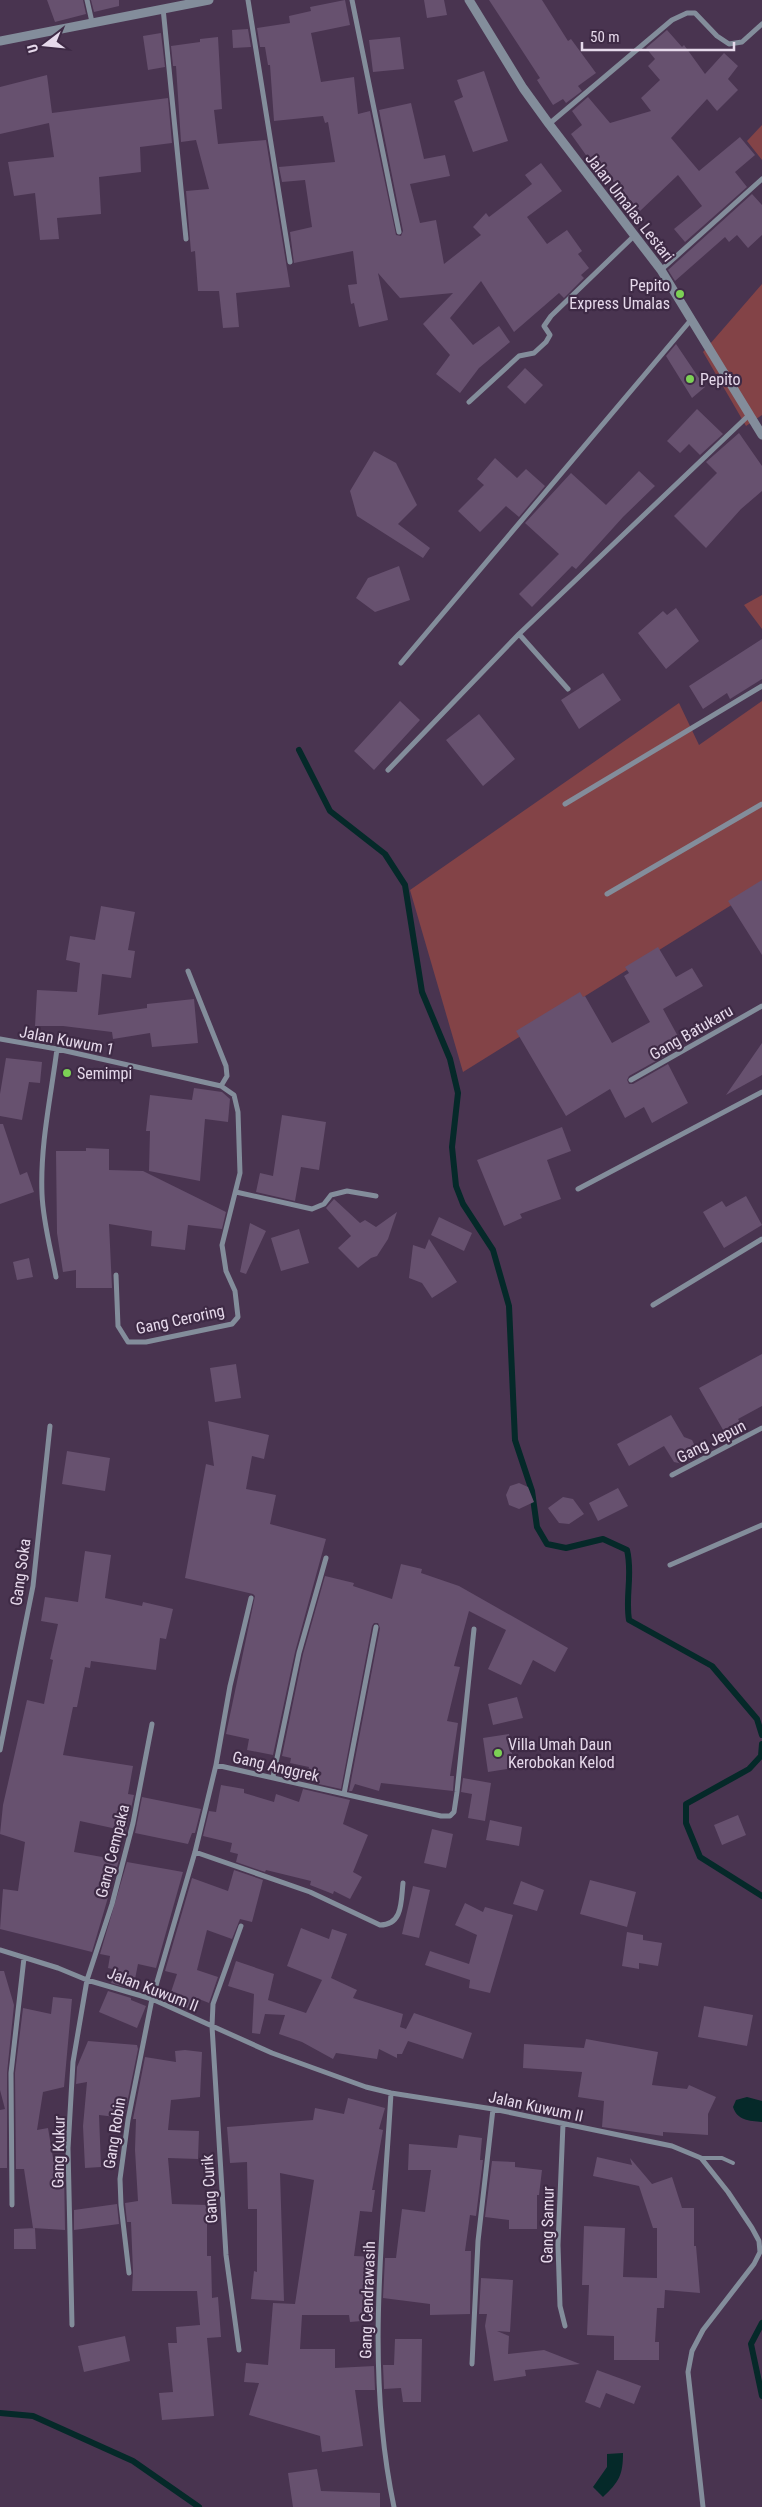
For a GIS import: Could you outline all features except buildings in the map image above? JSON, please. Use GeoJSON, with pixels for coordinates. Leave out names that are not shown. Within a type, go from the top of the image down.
{"type":"FeatureCollection","features":[{"type":"Feature","properties":{"kind":"street"},"geometry":{"type":"LineString","coordinates":[[88,0],[92,22]]}},
{"type":"Feature","properties":{"kind":"street"},"geometry":{"type":"LineString","coordinates":[[0,41],[163,7],[209,0]]}},
{"type":"Feature","properties":{"kind":"street"},"geometry":{"type":"LineString","coordinates":[[248,0],[290,262]]}},
{"type":"Feature","properties":{"kind":"street"},"geometry":{"type":"LineString","coordinates":[[352,0],[400,232]]}},
{"type":"Feature","properties":{"kind":"street","name":"Jalan Umalas Lestari"},"geometry":{"type":"LineString","coordinates":[[469,0],[523,88],[661,270],[690,321],[762,435]]}},
{"type":"Feature","properties":{"kind":"street"},"geometry":{"type":"LineString","coordinates":[[163,7],[186,239]]}},
{"type":"Feature","properties":{"kind":"street"},"geometry":{"type":"LineString","coordinates":[[549,124],[672,20],[687,13],[695,13],[716,36],[729,44],[742,42],[762,24]]}},
{"type":"Feature","properties":{"kind":"street"},"geometry":{"type":"LineString","coordinates":[[661,270],[762,179]]}},
{"type":"Feature","properties":{"kind":"street"},"geometry":{"type":"LineString","coordinates":[[469,402],[518,356],[534,353],[546,342],[550,336],[544,326],[550,316],[636,235]]}},
{"type":"Feature","properties":{"kind":"street"},"geometry":{"type":"LineString","coordinates":[[401,662],[690,321]]}},
{"type":"Feature","properties":{"kind":"street"},"geometry":{"type":"LineString","coordinates":[[388,770],[519,634],[749,415]]}},
{"type":"Feature","properties":{"kind":"street"},"geometry":{"type":"LineString","coordinates":[[519,634],[568,689]]}},
{"type":"Feature","properties":{"kind":"street"},"geometry":{"type":"LineString","coordinates":[[565,804],[762,686]]}},
{"type":"Feature","properties":{"kind":"street"},"geometry":{"type":"LineString","coordinates":[[606,894],[762,804]]}},
{"type":"Feature","properties":{"kind":"street"},"geometry":{"type":"LineString","coordinates":[[188,972],[226,1066],[226,1076],[221,1086]]}},
{"type":"Feature","properties":{"kind":"street","name":"Gang Batukaru"},"geometry":{"type":"LineString","coordinates":[[631,1080],[762,1006]]}},
{"type":"Feature","properties":{"kind":"street","name":"Jalan Kuwum 1"},"geometry":{"type":"LineString","coordinates":[[0,1039],[57,1049],[221,1086]]}},
{"type":"Feature","properties":{"kind":"street"},"geometry":{"type":"LineString","coordinates":[[56,1277],[42,1194],[43,1157],[57,1049]]}},
{"type":"Feature","properties":{"kind":"street","name":"Gang Ceroring"},"geometry":{"type":"LineString","coordinates":[[116,1275],[118,1326],[128,1342],[146,1342],[232,1324],[238,1317],[235,1291],[226,1271],[222,1246],[240,1174],[236,1103],[231,1092],[221,1086]]}},
{"type":"Feature","properties":{"kind":"street"},"geometry":{"type":"LineString","coordinates":[[578,1189],[762,1092]]}},
{"type":"Feature","properties":{"kind":"street"},"geometry":{"type":"LineString","coordinates":[[236,1192],[312,1209],[324,1204],[331,1195],[347,1191],[376,1196]]}},
{"type":"Feature","properties":{"kind":"street"},"geometry":{"type":"LineString","coordinates":[[653,1305],[762,1239]]}},
{"type":"Feature","properties":{"kind":"street","name":"Gang Soka"},"geometry":{"type":"LineString","coordinates":[[0,1750],[32,1586],[50,1426]]}},
{"type":"Feature","properties":{"kind":"street","name":"Gang Jepun"},"geometry":{"type":"LineString","coordinates":[[672,1475],[762,1428]]}},
{"type":"Feature","properties":{"kind":"street"},"geometry":{"type":"LineString","coordinates":[[670,1565],[762,1525]]}},
{"type":"Feature","properties":{"kind":"street"},"geometry":{"type":"LineString","coordinates":[[272,1777],[299,1652],[326,1558]]}},
{"type":"Feature","properties":{"kind":"street"},"geometry":{"type":"LineString","coordinates":[[216,1766],[230,1686],[252,1598]]}},
{"type":"Feature","properties":{"kind":"street"},"geometry":{"type":"LineString","coordinates":[[344,1794],[376,1627]]}},
{"type":"Feature","properties":{"kind":"street","name":"Gang Anggrek"},"geometry":{"type":"LineString","coordinates":[[152,1999],[195,1852],[216,1766],[441,1816],[450,1816],[454,1812],[458,1792],[474,1629]]}},
{"type":"Feature","properties":{"kind":"street","name":"Gang Cempaka"},"geometry":{"type":"LineString","coordinates":[[87,1980],[112,1904],[133,1823],[152,1724]]}},
{"type":"Feature","properties":{"kind":"street"},"geometry":{"type":"LineString","coordinates":[[195,1852],[310,1892],[380,1925],[389,1925],[396,1920],[403,1883]]}},
{"type":"Feature","properties":{"kind":"street","name":"Gang Curik"},"geometry":{"type":"LineString","coordinates":[[239,2350],[226,2255],[212,2026],[213,2004],[241,1926]]}},
{"type":"Feature","properties":{"kind":"street","name":"Jalan Kuwum II"},"geometry":{"type":"LineString","coordinates":[[0,1950],[58,1968],[87,1980],[152,1999],[272,2053],[366,2087],[391,2093],[492,2109],[672,2146],[701,2158],[728,2192],[756,2235],[760,2246],[754,2264],[703,2330],[692,2350],[688,2372],[696,2430],[703,2507]]}},
{"type":"Feature","properties":{"kind":"street"},"geometry":{"type":"LineString","coordinates":[[12,2205],[12,2072],[24,1958]]}},
{"type":"Feature","properties":{"kind":"street","name":"Gang Kukur"},"geometry":{"type":"LineString","coordinates":[[72,2325],[68,2148],[73,2062],[87,1980]]}},
{"type":"Feature","properties":{"kind":"street","name":"Gang Robin"},"geometry":{"type":"LineString","coordinates":[[129,2273],[120,2179],[128,2120],[152,1999]]}},
{"type":"Feature","properties":{"kind":"street","name":"Gang Cendrawasih"},"geometry":{"type":"LineString","coordinates":[[391,2093],[380,2257],[377,2350],[381,2428],[394,2507]]}},
{"type":"Feature","properties":{"kind":"street"},"geometry":{"type":"LineString","coordinates":[[472,2364],[478,2241],[492,2109]]}},
{"type":"Feature","properties":{"kind":"street","name":"Gang Samur"},"geometry":{"type":"LineString","coordinates":[[563,2124],[558,2245],[560,2306],[566,2326]]}},
{"type":"Feature","properties":{"kind":"lane"},"geometry":{"type":"LineString","coordinates":[[701,2158],[722,2158],[733,2163]]}},
{"type":"Feature","properties":{"kind":"shaded area"},"geometry":{"type":"Polygon","coordinates":[[[762,125],[762,160],[747,141],[762,125]]]}},
{"type":"Feature","properties":{"kind":"shaded area"},"geometry":{"type":"Polygon","coordinates":[[[762,284],[762,415],[746,426],[703,352],[762,284]]]}},
{"type":"Feature","properties":{"kind":"shaded area"},"geometry":{"type":"Polygon","coordinates":[[[762,595],[762,629],[744,605],[762,595]]]}},
{"type":"Feature","properties":{"kind":"shaded area"},"geometry":{"type":"Polygon","coordinates":[[[762,701],[762,886],[463,1072],[410,890],[679,703],[699,745],[762,701]]]}},
{"type":"Feature","properties":{"kind":"shaded area"},"geometry":{"type":"Polygon","coordinates":[[[747,2097],[762,2101],[762,2122],[744,2119],[737,2115],[733,2107],[736,2100],[747,2097]]]}},
{"type":"Feature","properties":{"kind":"shaded area"},"geometry":{"type":"Polygon","coordinates":[[[623,2453],[619,2478],[603,2497],[593,2487],[607,2467],[607,2454],[623,2453]]]}},
{"type":"Feature","properties":{"kind":"waterway"},"geometry":{"type":"LineString","coordinates":[[299,750],[330,811],[385,854],[405,885],[422,992],[450,1059],[458,1093],[452,1147],[456,1186],[463,1204],[493,1250],[509,1306],[515,1440],[532,1491],[537,1527],[547,1544],[566,1548],[603,1539],[627,1550],[629,1559],[629,1620],[712,1666],[757,1719],[762,1735]]}},
{"type":"Feature","properties":{"kind":"waterway"},"geometry":{"type":"LineString","coordinates":[[762,1744],[761,1756],[749,1769],[686,1804],[686,1823],[700,1857],[762,1896]]}},
{"type":"Feature","properties":{"kind":"waterway"},"geometry":{"type":"LineString","coordinates":[[762,2323],[751,2344],[762,2396]]}},
{"type":"Feature","properties":{"kind":"waterway"},"geometry":{"type":"LineString","coordinates":[[0,2413],[33,2416],[133,2461],[199,2507]]}},
{"type":"Feature","properties":{"kind":"place","name":"Pepito Express Umalas"},"geometry":{"type":"Point","coordinates":[680,294]}},
{"type":"Feature","properties":{"kind":"place","name":"Pepito"},"geometry":{"type":"Point","coordinates":[690,379]}},
{"type":"Feature","properties":{"kind":"place","name":"Semimpi"},"geometry":{"type":"Point","coordinates":[67,1073]}},
{"type":"Feature","properties":{"kind":"place","name":"Villa Umah Daun Kerobokan Kelod"},"geometry":{"type":"Point","coordinates":[498,1753]}}]}
